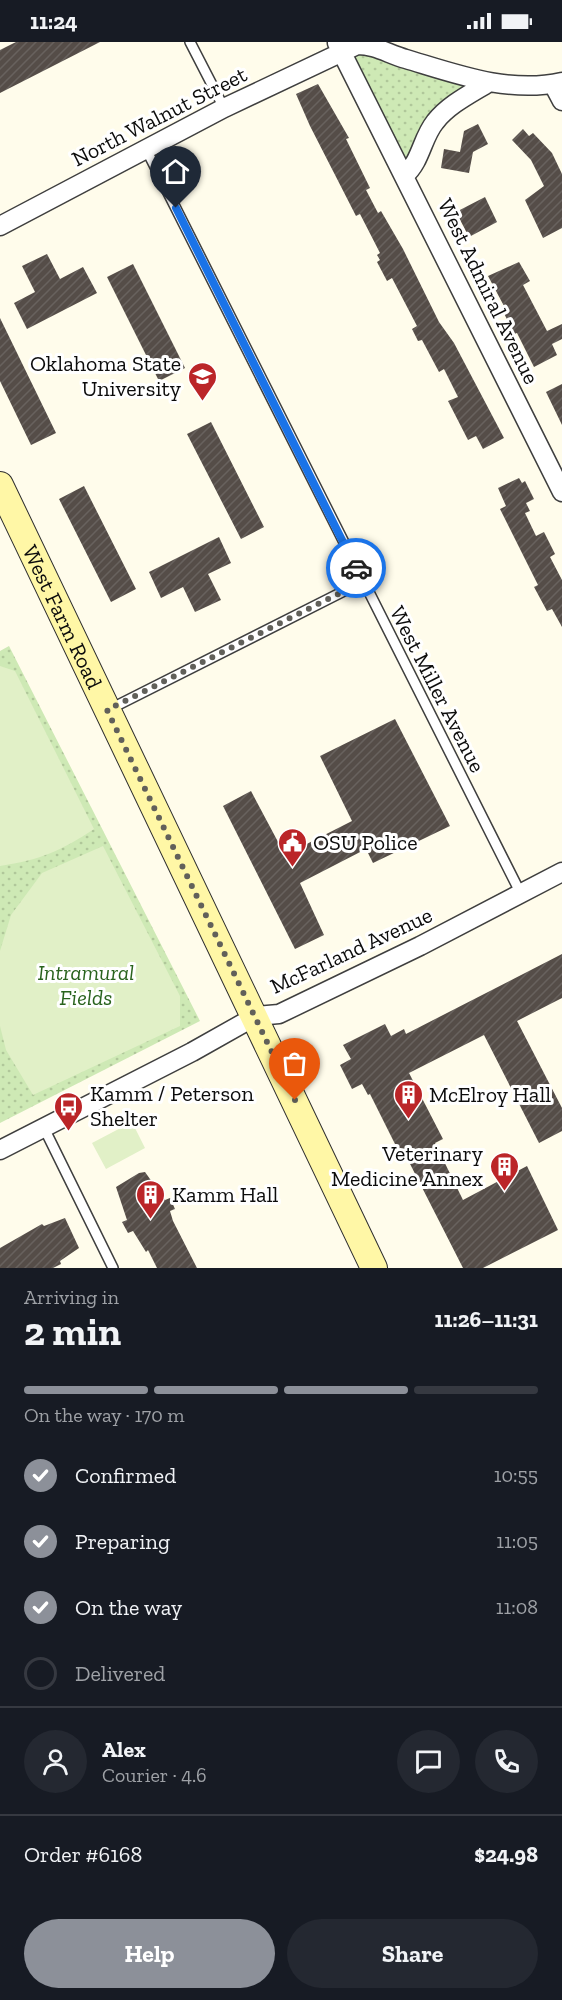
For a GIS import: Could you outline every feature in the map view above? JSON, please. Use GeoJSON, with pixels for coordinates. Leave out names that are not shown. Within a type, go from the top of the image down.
{"type":"FeatureCollection","features":[{"type":"Feature","properties":{"kind":"street","name":"North Walnut Street"},"geometry":{"type":"LineString","coordinates":[[0,225],[339,47],[372,44]]}},
{"type":"Feature","properties":{"kind":"street"},"geometry":{"type":"LineString","coordinates":[[372,44],[402,58],[488,83],[558,83],[562,101]]}},
{"type":"Feature","properties":{"kind":"street","name":"West Admiral Avenue"},"geometry":{"type":"LineString","coordinates":[[339,47],[562,492]]}},
{"type":"Feature","properties":{"kind":"street"},"geometry":{"type":"LineString","coordinates":[[405,175],[412,168],[435,122],[456,103],[488,83]]}},
{"type":"Feature","properties":{"kind":"street","name":"West Farm Road"},"geometry":{"type":"LineString","coordinates":[[0,485],[256,1016],[374,1268]]}},
{"type":"Feature","properties":{"kind":"street","name":"McFarland Avenue"},"geometry":{"type":"LineString","coordinates":[[0,1150],[256,1016],[279,1014],[420,946],[562,872]]}},
{"type":"Feature","properties":{"kind":"lane"},"geometry":{"type":"LineString","coordinates":[[190,42],[224,108]]}},
{"type":"Feature","properties":{"kind":"lane","name":"West Miller Avenue"},"geometry":{"type":"LineString","coordinates":[[146,149],[520,892]]}},
{"type":"Feature","properties":{"kind":"lane"},"geometry":{"type":"LineString","coordinates":[[107,710],[362,582]]}},
{"type":"Feature","properties":{"kind":"lane"},"geometry":{"type":"LineString","coordinates":[[44,1128],[113,1268]]}},
{"type":"Feature","properties":{"kind":"green space"},"geometry":{"type":"Polygon","coordinates":[[[357,45],[488,83],[456,103],[405,175],[342,52],[357,45]]]}},
{"type":"Feature","properties":{"kind":"green space","name":"Intramural Fields"},"geometry":{"type":"Polygon","coordinates":[[[9,646],[200,1021],[0,1123],[0,651],[9,646]]]}},
{"type":"Feature","properties":{"kind":"green space"},"geometry":{"type":"Polygon","coordinates":[[[0,666],[15,671],[94,829],[50,854],[0,866],[0,666]]]}},
{"type":"Feature","properties":{"kind":"green space","name":"Intramural Fields"},"geometry":{"type":"Polygon","coordinates":[[[103,846],[180,996],[180,1026],[33,1095],[6,1050],[0,1026],[0,951],[11,915],[42,873],[103,846]]]}},
{"type":"Feature","properties":{"kind":"green space"},"geometry":{"type":"Polygon","coordinates":[[[132,1122],[145,1148],[106,1169],[92,1143],[132,1122]]]}},
{"type":"Feature","properties":{"kind":"building"},"geometry":{"type":"Polygon","coordinates":[[[16,42],[100,42],[0,93],[0,50],[16,42]]]}},
{"type":"Feature","properties":{"kind":"building"},"geometry":{"type":"Polygon","coordinates":[[[318,84],[349,138],[346,139],[370,188],[366,190],[378,213],[381,211],[403,249],[439,322],[454,343],[504,438],[483,449],[476,436],[468,440],[448,401],[458,397],[444,369],[439,372],[422,340],[418,341],[412,329],[417,326],[392,278],[387,281],[377,262],[380,260],[377,255],[380,253],[360,214],[356,216],[310,126],[296,94],[318,84]]]}},
{"type":"Feature","properties":{"kind":"building"},"geometry":{"type":"Polygon","coordinates":[[[478,124],[488,144],[473,152],[469,173],[441,168],[444,149],[460,152],[464,131],[478,124]]]}},
{"type":"Feature","properties":{"kind":"building"},"geometry":{"type":"Polygon","coordinates":[[[523,129],[529,136],[533,133],[552,153],[562,174],[562,228],[543,238],[525,200],[544,186],[531,160],[512,140],[523,129]]]}},
{"type":"Feature","properties":{"kind":"building"},"geometry":{"type":"Polygon","coordinates":[[[485,197],[497,222],[469,237],[456,212],[485,197]]]}},
{"type":"Feature","properties":{"kind":"building"},"geometry":{"type":"Polygon","coordinates":[[[47,254],[60,279],[83,267],[97,293],[27,329],[14,303],[35,292],[22,266],[47,254]]]}},
{"type":"Feature","properties":{"kind":"building"},"geometry":{"type":"Polygon","coordinates":[[[519,262],[530,281],[523,285],[547,331],[562,324],[562,339],[552,344],[557,355],[534,367],[517,333],[514,334],[501,307],[504,306],[488,276],[519,262]]]}},
{"type":"Feature","properties":{"kind":"building"},"geometry":{"type":"Polygon","coordinates":[[[133,264],[185,368],[159,381],[107,277],[133,264]]]}},
{"type":"Feature","properties":{"kind":"building"},"geometry":{"type":"Polygon","coordinates":[[[0,318],[56,433],[31,445],[0,381],[0,318]]]}},
{"type":"Feature","properties":{"kind":"building"},"geometry":{"type":"Polygon","coordinates":[[[562,384],[562,425],[546,392],[562,384]]]}},
{"type":"Feature","properties":{"kind":"building"},"geometry":{"type":"Polygon","coordinates":[[[211,422],[264,527],[241,539],[187,434],[211,422]]]}},
{"type":"Feature","properties":{"kind":"building"},"geometry":{"type":"Polygon","coordinates":[[[519,478],[522,483],[525,481],[534,499],[526,503],[530,511],[525,513],[536,536],[544,532],[555,554],[550,557],[562,580],[562,627],[552,609],[547,611],[534,587],[538,585],[500,509],[506,506],[498,488],[519,478]]]}},
{"type":"Feature","properties":{"kind":"building"},"geometry":{"type":"Polygon","coordinates":[[[84,486],[136,589],[111,602],[59,499],[84,486]]]}},
{"type":"Feature","properties":{"kind":"building"},"geometry":{"type":"Polygon","coordinates":[[[219,537],[231,563],[208,574],[221,600],[195,612],[183,587],[161,598],[149,572],[219,537]]]}},
{"type":"Feature","properties":{"kind":"building"},"geometry":{"type":"Polygon","coordinates":[[[395,719],[450,826],[373,863],[366,849],[300,883],[324,935],[295,949],[223,806],[251,791],[285,855],[352,821],[320,756],[395,719]]]}},
{"type":"Feature","properties":{"kind":"building","name":"McElroy Hall"},"geometry":{"type":"Polygon","coordinates":[[[562,954],[562,998],[517,1021],[562,1108],[562,1131],[539,1143],[484,1035],[409,1073],[443,1139],[435,1143],[463,1200],[527,1166],[558,1230],[483,1268],[463,1268],[407,1158],[403,1160],[370,1094],[368,1095],[362,1084],[352,1089],[340,1065],[351,1059],[343,1045],[385,1024],[391,1036],[404,1029],[406,1034],[562,954]]]}},
{"type":"Feature","properties":{"kind":"building","name":"Kamm Hall"},"geometry":{"type":"Polygon","coordinates":[[[145,1172],[165,1200],[170,1198],[175,1209],[170,1211],[173,1221],[197,1268],[157,1268],[148,1250],[146,1252],[133,1231],[128,1233],[122,1222],[127,1220],[116,1187],[139,1173],[145,1172]]]}},
{"type":"Feature","properties":{"kind":"building"},"geometry":{"type":"Polygon","coordinates":[[[65,1218],[79,1248],[60,1261],[61,1264],[53,1268],[0,1268],[0,1248],[42,1224],[44,1226],[65,1218]]]}},
{"type":"Feature","properties":{"kind":"way so far"},"geometry":{"type":"LineString","coordinates":[[295,1100],[107,710],[362,582],[356,568]]}},
{"type":"Feature","properties":{"kind":"place","name":"Oklahoma State University"},"geometry":{"type":"Point","coordinates":[202,402]}},
{"type":"Feature","properties":{"kind":"place","name":"OSU Police"},"geometry":{"type":"Point","coordinates":[292,868]}},
{"type":"Feature","properties":{"kind":"place","name":"McElroy Hall"},"geometry":{"type":"Point","coordinates":[408,1120]}},
{"type":"Feature","properties":{"kind":"place","name":"Kamm / Peterson Shelter"},"geometry":{"type":"Point","coordinates":[69,1132]}},
{"type":"Feature","properties":{"kind":"place","name":"Veterinary Medicine Annex"},"geometry":{"type":"Point","coordinates":[504,1192]}},
{"type":"Feature","properties":{"kind":"place","name":"Kamm Hall"},"geometry":{"type":"Point","coordinates":[151,1220]}},
{"type":"Feature","properties":{"kind":"route"},"geometry":{"type":"LineString","coordinates":[[176,208],[356,568]]}}]}
